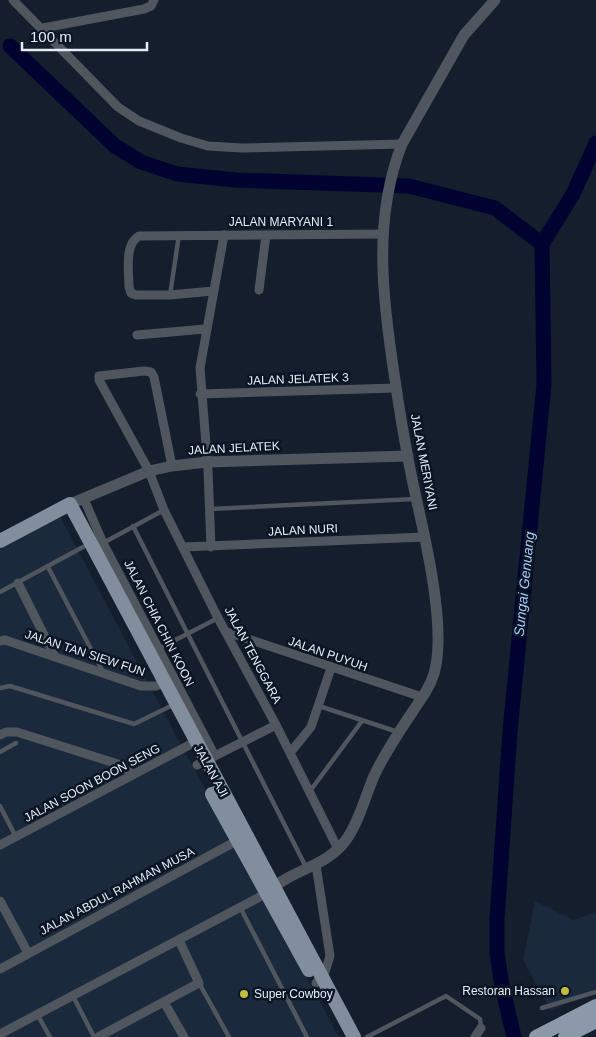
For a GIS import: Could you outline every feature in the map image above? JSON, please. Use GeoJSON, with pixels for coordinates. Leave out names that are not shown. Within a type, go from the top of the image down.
{"type":"FeatureCollection","features":[{"type":"Feature","properties":{"kind":"highway"},"geometry":{"type":"LineString","coordinates":[[538,1036],[596,1006]]}},
{"type":"Feature","properties":{"kind":"highway"},"geometry":{"type":"LineString","coordinates":[[566,1037],[596,1021]]}},
{"type":"Feature","properties":{"kind":"main road"},"geometry":{"type":"LineString","coordinates":[[0,542],[66,506]]}},
{"type":"Feature","properties":{"kind":"main road","name":"JALAN AJI"},"geometry":{"type":"LineString","coordinates":[[66,506],[93,546],[191,744],[206,761],[241,839],[271,889],[319,979],[354,1037]]}},
{"type":"Feature","properties":{"kind":"main road","name":"JALAN AJI"},"geometry":{"type":"LineString","coordinates":[[319,979],[345,1037]]}},
{"type":"Feature","properties":{"kind":"street"},"geometry":{"type":"LineString","coordinates":[[13,0],[43,28],[118,107],[139,121],[181,138],[208,146],[242,148],[402,144]]}},
{"type":"Feature","properties":{"kind":"street"},"geometry":{"type":"LineString","coordinates":[[43,28],[144,9],[151,6],[154,0]]}},
{"type":"Feature","properties":{"kind":"street","name":"JALAN MERIYANI"},"geometry":{"type":"LineString","coordinates":[[271,889],[311,867],[338,849],[346,840],[374,776],[434,675],[438,648],[425,537],[416,499],[396,388],[382,288],[384,234],[387,204],[395,162],[402,144],[464,35],[495,0]]}},
{"type":"Feature","properties":{"kind":"street","name":"JALAN MARYANI 1"},"geometry":{"type":"LineString","coordinates":[[170,295],[136,295],[131,293],[129,288],[130,254],[133,239],[139,236],[179,235],[384,234]]}},
{"type":"Feature","properties":{"kind":"street"},"geometry":{"type":"LineString","coordinates":[[211,547],[207,462],[200,394],[200,368],[205,329],[224,235]]}},
{"type":"Feature","properties":{"kind":"street"},"geometry":{"type":"LineString","coordinates":[[259,290],[266,235]]}},
{"type":"Feature","properties":{"kind":"street"},"geometry":{"type":"LineString","coordinates":[[170,295],[213,291]]}},
{"type":"Feature","properties":{"kind":"street"},"geometry":{"type":"LineString","coordinates":[[137,335],[205,329]]}},
{"type":"Feature","properties":{"kind":"street","name":"JALAN TENGGARA"},"geometry":{"type":"LineString","coordinates":[[172,466],[154,377],[151,372],[102,374],[99,380],[149,471],[164,510],[338,849]]}},
{"type":"Feature","properties":{"kind":"street","name":"JALAN JELATEK 3"},"geometry":{"type":"LineString","coordinates":[[200,394],[396,388]]}},
{"type":"Feature","properties":{"kind":"street","name":"JALAN JELATEK"},"geometry":{"type":"LineString","coordinates":[[66,506],[149,471],[172,466],[207,462],[408,456]]}},
{"type":"Feature","properties":{"kind":"street","name":"JALAN CHIA CHIN KOON"},"geometry":{"type":"LineString","coordinates":[[84,499],[93,546],[158,649],[206,761]]}},
{"type":"Feature","properties":{"kind":"street","name":"JALAN NURI"},"geometry":{"type":"LineString","coordinates":[[183,547],[425,537]]}},
{"type":"Feature","properties":{"kind":"street"},"geometry":{"type":"LineString","coordinates":[[18,583],[55,657]]}},
{"type":"Feature","properties":{"kind":"street","name":"JALAN PUYUH"},"geometry":{"type":"LineString","coordinates":[[227,632],[422,698]]}},
{"type":"Feature","properties":{"kind":"street","name":"JALAN TAN SIEW FUN"},"geometry":{"type":"LineString","coordinates":[[0,641],[5,640],[141,686],[160,684]]}},
{"type":"Feature","properties":{"kind":"street"},"geometry":{"type":"LineString","coordinates":[[290,753],[311,727],[331,668]]}},
{"type":"Feature","properties":{"kind":"street"},"geometry":{"type":"LineString","coordinates":[[206,761],[276,725]]}},
{"type":"Feature","properties":{"kind":"street"},"geometry":{"type":"LineString","coordinates":[[0,735],[6,732],[17,732],[120,765],[133,775]]}},
{"type":"Feature","properties":{"kind":"street","name":"JALAN SOON BOON SENG"},"geometry":{"type":"LineString","coordinates":[[0,846],[191,744]]}},
{"type":"Feature","properties":{"kind":"street","name":"JALAN ABDUL RAHMAN MUSA"},"geometry":{"type":"LineString","coordinates":[[0,969],[241,839]]}},
{"type":"Feature","properties":{"kind":"street"},"geometry":{"type":"LineString","coordinates":[[311,867],[330,956],[319,979]]}},
{"type":"Feature","properties":{"kind":"street"},"geometry":{"type":"LineString","coordinates":[[2,1033],[241,909],[271,889]]}},
{"type":"Feature","properties":{"kind":"street"},"geometry":{"type":"LineString","coordinates":[[0,900],[28,953]]}},
{"type":"Feature","properties":{"kind":"street"},"geometry":{"type":"LineString","coordinates":[[98,1037],[199,983],[179,940]]}},
{"type":"Feature","properties":{"kind":"street"},"geometry":{"type":"LineString","coordinates":[[164,1002],[184,1037]]}},
{"type":"Feature","properties":{"kind":"street"},"geometry":{"type":"LineString","coordinates":[[475,1037],[482,1028]]}},
{"type":"Feature","properties":{"kind":"lane"},"geometry":{"type":"LineString","coordinates":[[170,295],[179,235]]}},
{"type":"Feature","properties":{"kind":"lane"},"geometry":{"type":"LineString","coordinates":[[210,509],[416,499]]}},
{"type":"Feature","properties":{"kind":"lane"},"geometry":{"type":"LineString","coordinates":[[0,592],[164,510]]}},
{"type":"Feature","properties":{"kind":"lane"},"geometry":{"type":"LineString","coordinates":[[134,526],[243,742],[311,867]]}},
{"type":"Feature","properties":{"kind":"lane"},"geometry":{"type":"LineString","coordinates":[[48,567],[104,673]]}},
{"type":"Feature","properties":{"kind":"lane"},"geometry":{"type":"LineString","coordinates":[[158,649],[218,618]]}},
{"type":"Feature","properties":{"kind":"lane"},"geometry":{"type":"LineString","coordinates":[[0,688],[10,686],[134,724],[171,706]]}},
{"type":"Feature","properties":{"kind":"lane"},"geometry":{"type":"LineString","coordinates":[[319,706],[399,732]]}},
{"type":"Feature","properties":{"kind":"lane"},"geometry":{"type":"LineString","coordinates":[[309,792],[362,721]]}},
{"type":"Feature","properties":{"kind":"lane"},"geometry":{"type":"LineString","coordinates":[[0,752],[16,743]]}},
{"type":"Feature","properties":{"kind":"lane"},"geometry":{"type":"LineString","coordinates":[[0,806],[16,837]]}},
{"type":"Feature","properties":{"kind":"lane"},"geometry":{"type":"LineString","coordinates":[[241,909],[307,1037]]}},
{"type":"Feature","properties":{"kind":"lane"},"geometry":{"type":"LineString","coordinates":[[199,983],[229,1037]]}},
{"type":"Feature","properties":{"kind":"lane"},"geometry":{"type":"LineString","coordinates":[[542,1008],[596,992]]}},
{"type":"Feature","properties":{"kind":"lane"},"geometry":{"type":"LineString","coordinates":[[72,995],[94,1037]]}},
{"type":"Feature","properties":{"kind":"lane"},"geometry":{"type":"LineString","coordinates":[[367,1037],[446,996],[480,1018],[482,1028]]}},
{"type":"Feature","properties":{"kind":"lane"},"geometry":{"type":"LineString","coordinates":[[37,1014],[50,1037]]}},
{"type":"Feature","properties":{"kind":"shaded area"},"geometry":{"type":"Polygon","coordinates":[[[60,516],[339,1037],[0,1037],[0,548],[60,516]]]}},
{"type":"Feature","properties":{"kind":"shaded area"},"geometry":{"type":"Polygon","coordinates":[[[535,901],[573,920],[596,912],[596,989],[551,1011],[523,960],[535,901]]]}},
{"type":"Feature","properties":{"kind":"waterway"},"geometry":{"type":"LineString","coordinates":[[10,46],[115,146],[141,162],[177,174],[236,180],[409,186],[495,208],[542,244]]}},
{"type":"Feature","properties":{"kind":"waterway","name":"Sungai Genuang"},"geometry":{"type":"LineString","coordinates":[[514,1037],[502,986],[497,953],[497,919],[510,731],[544,384],[542,244],[573,194],[596,143]]}},
{"type":"Feature","properties":{"kind":"place","name":"Restoran Hassan"},"geometry":{"type":"Point","coordinates":[565,991]}},
{"type":"Feature","properties":{"kind":"place","name":"Super Cowboy"},"geometry":{"type":"Point","coordinates":[244,994]}}]}
